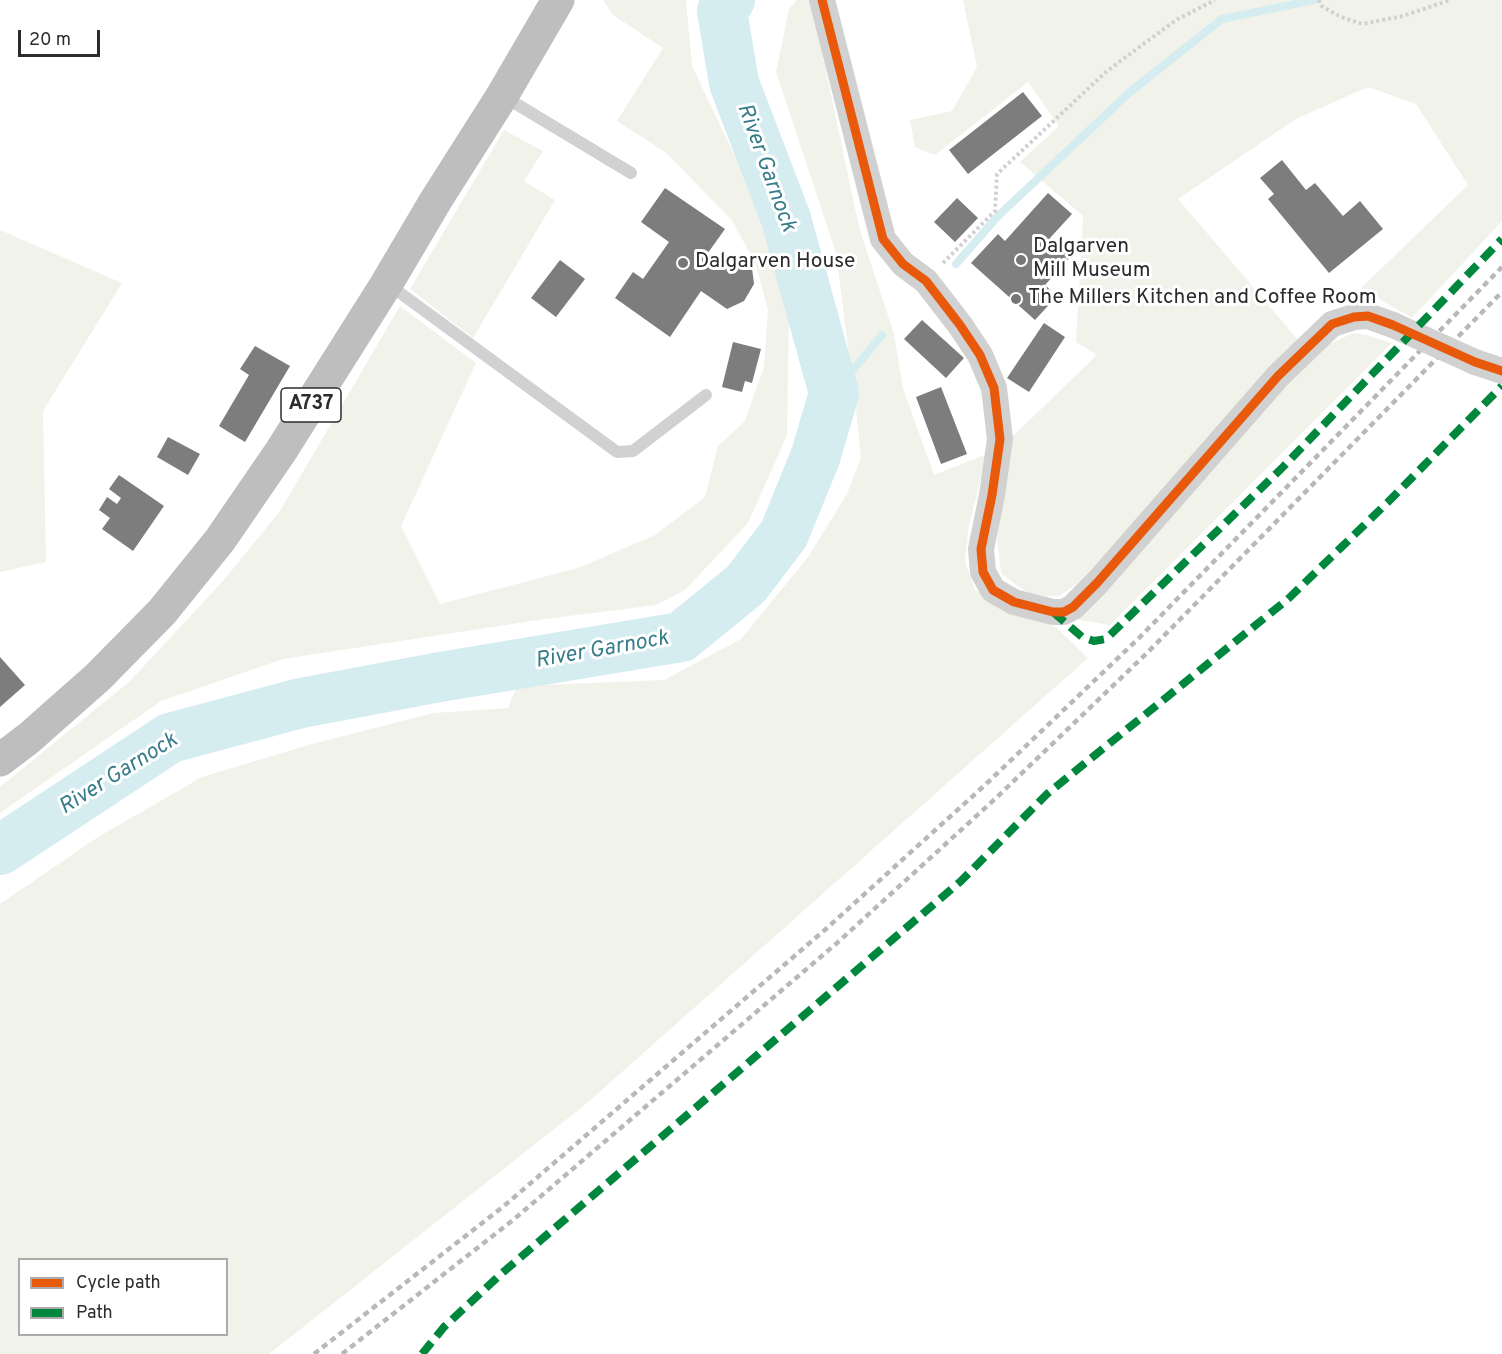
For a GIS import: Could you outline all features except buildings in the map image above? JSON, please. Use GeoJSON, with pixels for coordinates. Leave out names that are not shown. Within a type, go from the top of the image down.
{"type":"FeatureCollection","features":[{"type":"Feature","properties":{"kind":"highway","name":"A737"},"geometry":{"type":"LineString","coordinates":[[0,760],[29,738],[98,677],[170,603],[220,540],[281,452],[387,283],[558,0]]}},
{"type":"Feature","properties":{"kind":"street"},"geometry":{"type":"LineString","coordinates":[[822,0],[883,239],[903,264],[926,281],[960,325],[980,355],[994,388],[1000,439],[981,549],[983,572],[993,590],[1014,602],[1053,612],[1064,612],[1073,607],[1097,583],[1278,376],[1332,324],[1354,316],[1368,316],[1475,362],[1502,370]]}},
{"type":"Feature","properties":{"kind":"lane"},"geometry":{"type":"LineString","coordinates":[[502,96],[631,173]]}},
{"type":"Feature","properties":{"kind":"lane"},"geometry":{"type":"LineString","coordinates":[[387,283],[617,452],[633,451],[706,395]]}},
{"type":"Feature","properties":{"kind":"path"},"geometry":{"type":"LineString","coordinates":[[926,281],[995,211],[997,174],[1107,71],[1176,20],[1215,0]]}},
{"type":"Feature","properties":{"kind":"path"},"geometry":{"type":"LineString","coordinates":[[1319,3],[1341,17],[1362,24],[1403,16],[1450,0]]}},
{"type":"Feature","properties":{"kind":"shaded area"},"geometry":{"type":"Polygon","coordinates":[[[603,0],[686,0],[692,66],[750,188],[789,314],[787,435],[748,523],[685,590],[656,605],[545,619],[283,659],[161,701],[0,813],[0,787],[129,682],[223,581],[280,511],[400,306],[476,363],[401,526],[440,604],[578,568],[655,535],[705,497],[718,446],[745,421],[764,367],[768,310],[756,265],[732,220],[665,152],[617,121],[663,48],[613,15],[603,0]]]}},
{"type":"Feature","properties":{"kind":"shaded area"},"geometry":{"type":"Polygon","coordinates":[[[797,0],[811,0],[859,227],[894,334],[903,388],[934,475],[987,454],[969,525],[965,561],[975,590],[1057,628],[1088,658],[586,1104],[269,1354],[0,1354],[0,904],[98,837],[202,777],[312,744],[434,713],[508,708],[517,686],[664,680],[741,639],[808,557],[847,494],[861,457],[836,253],[776,72],[789,9],[797,0]]]}},
{"type":"Feature","properties":{"kind":"shaded area"},"geometry":{"type":"Polygon","coordinates":[[[963,0],[1502,0],[1502,221],[1412,318],[1361,288],[1468,185],[1416,104],[1368,87],[1296,119],[1178,199],[1299,341],[1089,576],[1059,596],[1035,597],[1001,573],[997,537],[1012,437],[1097,355],[1076,342],[1083,216],[1020,162],[1059,126],[1028,82],[935,155],[915,147],[910,120],[952,111],[977,67],[963,0]]]}},
{"type":"Feature","properties":{"kind":"shaded area"},"geometry":{"type":"Polygon","coordinates":[[[504,130],[543,151],[524,181],[555,200],[473,338],[410,289],[504,130]]]}},
{"type":"Feature","properties":{"kind":"shaded area"},"geometry":{"type":"Polygon","coordinates":[[[0,230],[122,283],[43,411],[46,562],[0,572],[0,230]]]}},
{"type":"Feature","properties":{"kind":"shaded area"},"geometry":{"type":"Polygon","coordinates":[[[1353,333],[1392,343],[1110,625],[1074,619],[1319,349],[1353,333]]]}},
{"type":"Feature","properties":{"kind":"waterway","name":"River Garnock"},"geometry":{"type":"LineString","coordinates":[[0,850],[170,738],[301,703],[440,677],[681,637],[746,584],[784,534],[816,455],[834,393],[786,219],[734,83],[722,11],[730,0]]}},
{"type":"Feature","properties":{"kind":"waterway"},"geometry":{"type":"LineString","coordinates":[[956,264],[998,216],[1130,92],[1222,19],[1314,0]]}},
{"type":"Feature","properties":{"kind":"waterway"},"geometry":{"type":"LineString","coordinates":[[834,393],[882,335]]}},
{"type":"Feature","properties":{"kind":"railway"},"geometry":{"type":"LineString","coordinates":[[314,1354],[504,1206],[827,928],[985,785],[1139,638],[1502,267]]}},
{"type":"Feature","properties":{"kind":"railway"},"geometry":{"type":"LineString","coordinates":[[342,1354],[513,1220],[837,943],[995,799],[1148,652],[1502,292]]}},
{"type":"Feature","properties":{"kind":"marked path"},"geometry":{"type":"LineString","coordinates":[[1053,612],[1082,637],[1094,641],[1106,639],[1283,467],[1502,239]]}},
{"type":"Feature","properties":{"kind":"marked path"},"geometry":{"type":"LineString","coordinates":[[422,1354],[444,1327],[501,1274],[961,881],[1047,794],[1288,599],[1502,386]]}},
{"type":"Feature","properties":{"kind":"cycle path"},"geometry":{"type":"LineString","coordinates":[[822,0],[883,239],[903,264],[926,281],[960,325],[980,355],[994,388],[1000,439],[981,549],[983,572],[993,590],[1014,602],[1053,612],[1064,612],[1073,607],[1097,583],[1278,376],[1332,324],[1354,317],[1368,316],[1475,362],[1502,371]]}},
{"type":"Feature","properties":{"kind":"place","name":"Dalgarven Mill Museum"},"geometry":{"type":"Point","coordinates":[1021,260]}},
{"type":"Feature","properties":{"kind":"place","name":"Dalgarven House"},"geometry":{"type":"Point","coordinates":[683,263]}},
{"type":"Feature","properties":{"kind":"place","name":"The Millers Kitchen and Coffee Room"},"geometry":{"type":"Point","coordinates":[1016,299]}}]}
